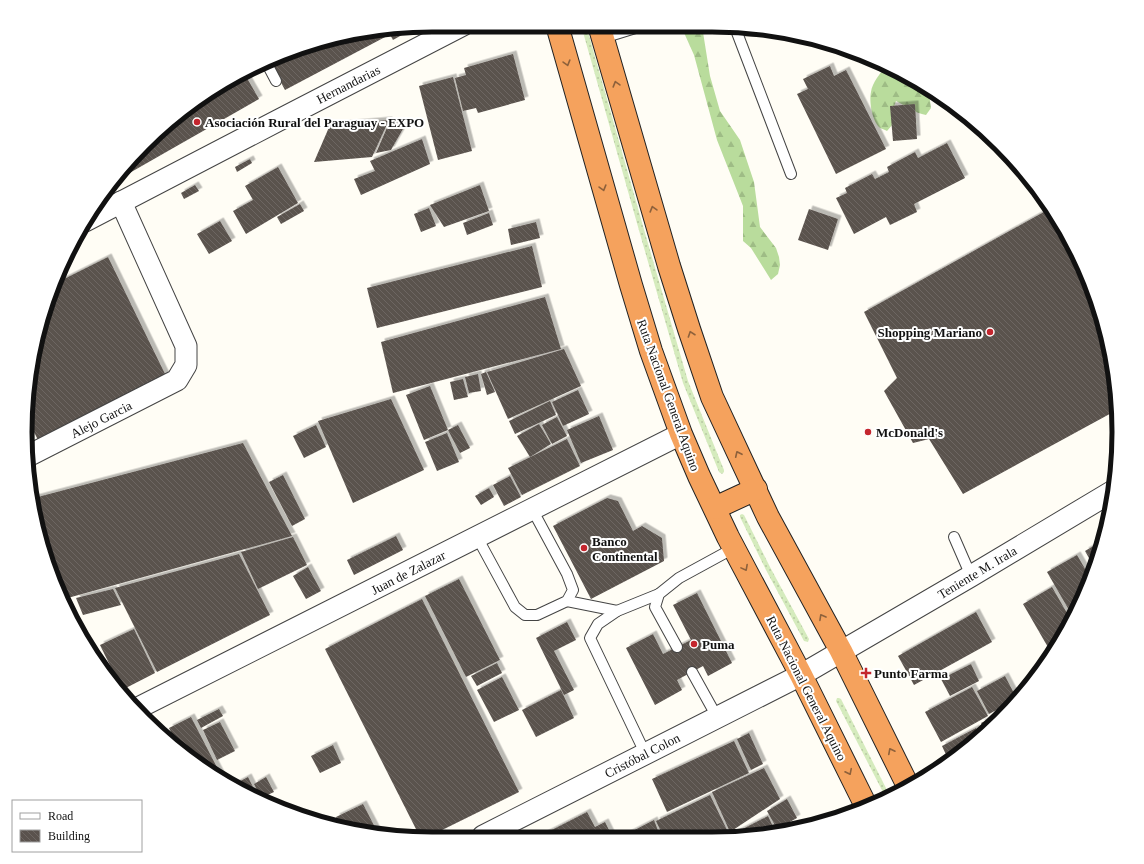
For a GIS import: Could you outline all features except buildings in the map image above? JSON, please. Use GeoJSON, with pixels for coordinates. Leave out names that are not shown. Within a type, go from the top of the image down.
{"type":"FeatureCollection","features":[{"type":"Feature","properties":{"kind":"highway","name":"Ruta Nacional General Aquino"},"geometry":{"type":"LineString","coordinates":[[559,32],[648,344],[681,434],[734,548],[801,675],[864,802]]}},
{"type":"Feature","properties":{"kind":"highway"},"geometry":{"type":"LineString","coordinates":[[601,32],[669,266],[712,397],[768,517],[841,651],[906,782]]}},
{"type":"Feature","properties":{"kind":"highway"},"geometry":{"type":"LineString","coordinates":[[715,508],[756,489]]}},
{"type":"Feature","properties":{"kind":"street","name":"Hernandarias"},"geometry":{"type":"LineString","coordinates":[[96,215],[449,32]]}},
{"type":"Feature","properties":{"kind":"street","name":"Alejo Garcia"},"geometry":{"type":"LineString","coordinates":[[33,454],[177,380],[186,366],[186,346],[121,202]]}},
{"type":"Feature","properties":{"kind":"street","name":"Juan de Zalazar"},"geometry":{"type":"LineString","coordinates":[[141,707],[681,434]]}},
{"type":"Feature","properties":{"kind":"street","name":"Teniente M. Irala"},"geometry":{"type":"LineString","coordinates":[[801,675],[1107,495]]}},
{"type":"Feature","properties":{"kind":"street","name":"Cristóbal Colon"},"geometry":{"type":"LineString","coordinates":[[491,832],[801,675]]}},
{"type":"Feature","properties":{"kind":"lane"},"geometry":{"type":"LineString","coordinates":[[736,33],[791,174]]}},
{"type":"Feature","properties":{"kind":"lane"},"geometry":{"type":"LineString","coordinates":[[268,67],[276,81]]}},
{"type":"Feature","properties":{"kind":"lane"},"geometry":{"type":"LineString","coordinates":[[477,537],[515,607],[525,614],[536,615],[567,600],[573,590],[567,574],[532,509]]}},
{"type":"Feature","properties":{"kind":"lane"},"geometry":{"type":"LineString","coordinates":[[954,538],[971,576]]}},
{"type":"Feature","properties":{"kind":"lane"},"geometry":{"type":"LineString","coordinates":[[645,753],[590,638],[598,624],[617,612],[659,594],[680,578],[734,548]]}},
{"type":"Feature","properties":{"kind":"lane"},"geometry":{"type":"LineString","coordinates":[[659,594],[655,607],[677,647]]}},
{"type":"Feature","properties":{"kind":"lane"},"geometry":{"type":"LineString","coordinates":[[567,600],[617,612]]}},
{"type":"Feature","properties":{"kind":"lane"},"geometry":{"type":"LineString","coordinates":[[692,672],[717,717]]}},
{"type":"Feature","properties":{"kind":"green space"},"geometry":{"type":"Polygon","coordinates":[[[583,32],[588,32],[688,381],[724,470],[722,474],[719,472],[683,383],[583,32]]]}},
{"type":"Feature","properties":{"kind":"green space"},"geometry":{"type":"Polygon","coordinates":[[[684,32],[703,32],[710,76],[720,111],[740,140],[754,182],[760,227],[776,248],[779,257],[780,265],[778,274],[771,280],[751,248],[743,241],[743,206],[717,140],[694,55],[684,32]]]}},
{"type":"Feature","properties":{"kind":"green space"},"geometry":{"type":"Polygon","coordinates":[[[883,70],[929,96],[931,108],[926,115],[914,111],[896,101],[893,109],[893,124],[887,131],[880,127],[873,115],[870,100],[873,85],[883,70]]]}},
{"type":"Feature","properties":{"kind":"green space"},"geometry":{"type":"Polygon","coordinates":[[[742,514],[744,515],[809,639],[808,642],[804,641],[766,570],[740,517],[742,514]]]}},
{"type":"Feature","properties":{"kind":"green space"},"geometry":{"type":"Polygon","coordinates":[[[837,698],[841,699],[888,792],[884,793],[836,701],[837,698]]]}},
{"type":"Feature","properties":{"kind":"place","name":"Asociación Rural del Paraguay - EXPO"},"geometry":{"type":"Point","coordinates":[197,122]}},
{"type":"Feature","properties":{"kind":"place","name":"Shopping Mariano"},"geometry":{"type":"Point","coordinates":[990,332]}},
{"type":"Feature","properties":{"kind":"place","name":"McDonald's"},"geometry":{"type":"Point","coordinates":[868,432]}},
{"type":"Feature","properties":{"kind":"place","name":"Banco Continental"},"geometry":{"type":"Point","coordinates":[584,548]}},
{"type":"Feature","properties":{"kind":"place","name":"Puma"},"geometry":{"type":"Point","coordinates":[694,644]}},
{"type":"Feature","properties":{"kind":"place","name":"Punto Farma"},"geometry":{"type":"Point","coordinates":[866,673]}}]}
